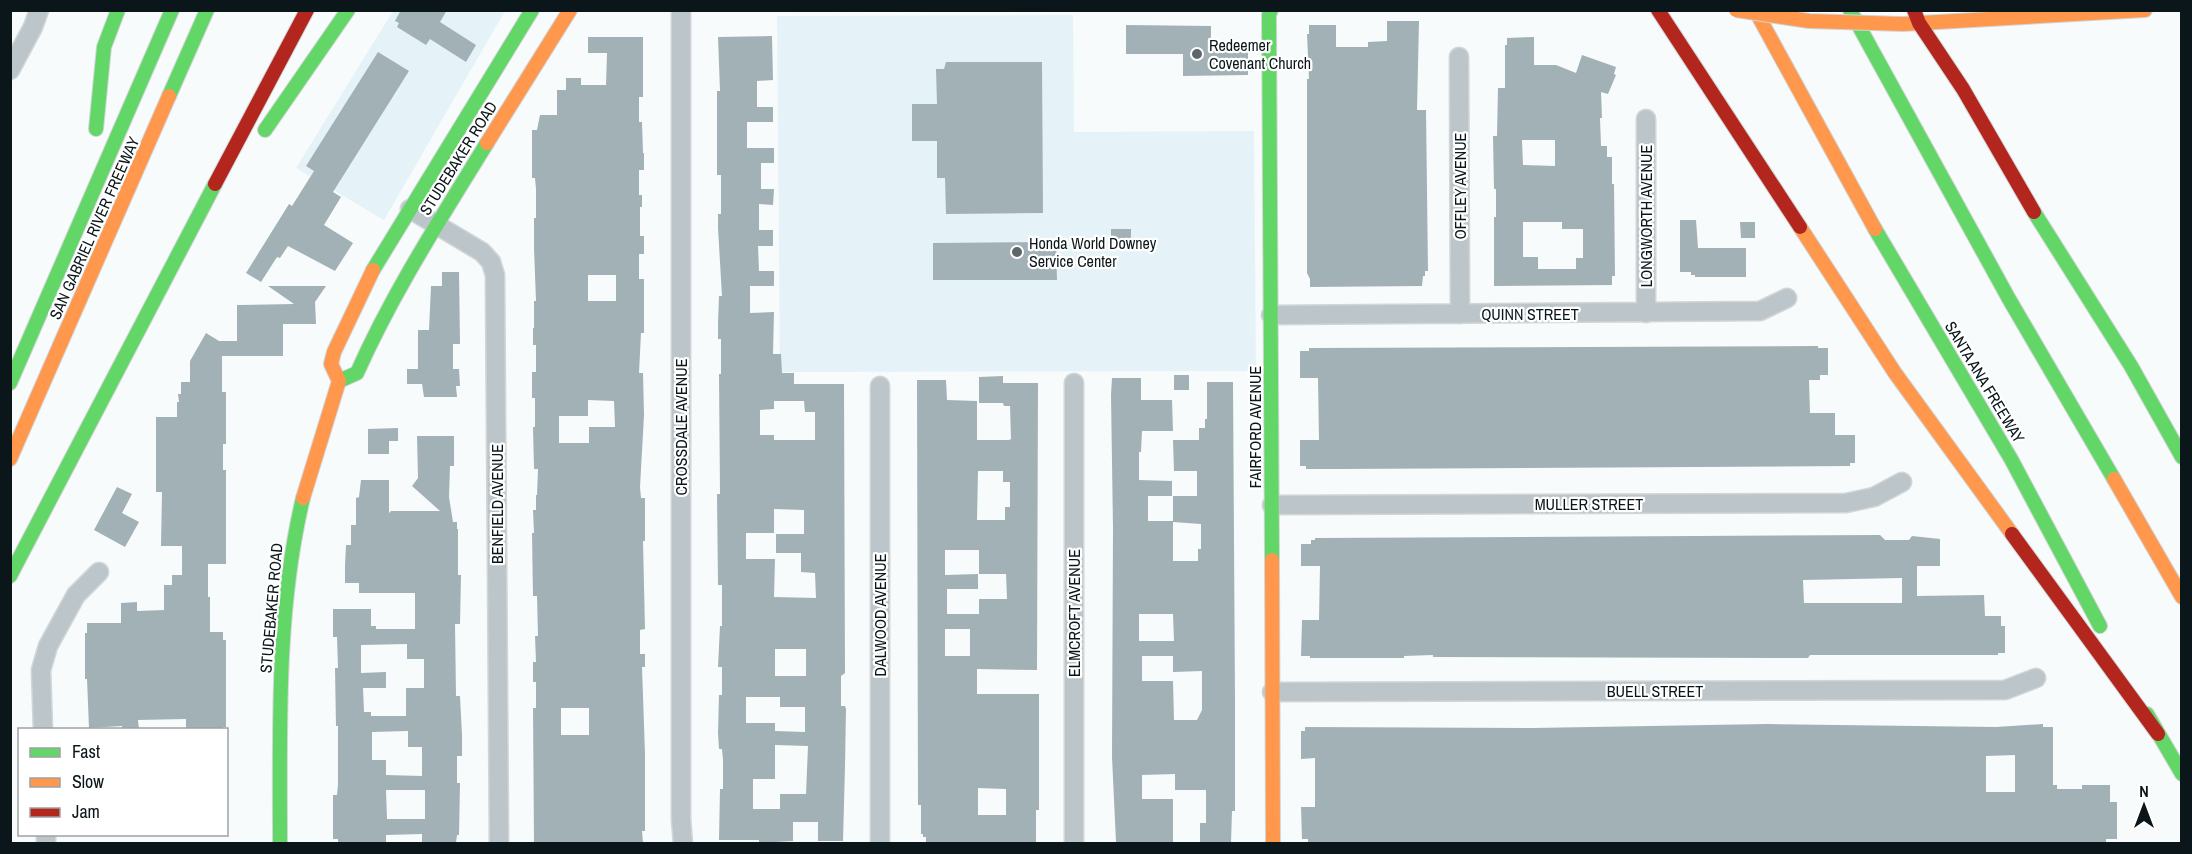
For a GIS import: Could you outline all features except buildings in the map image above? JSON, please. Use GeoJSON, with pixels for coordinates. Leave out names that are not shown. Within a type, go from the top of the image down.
{"type":"FeatureCollection","features":[{"type":"Feature","properties":{"kind":"main road"},"geometry":{"type":"LineString","coordinates":[[115,86],[94,134],[104,47],[118,10]]}},
{"type":"Feature","properties":{"kind":"main road"},"geometry":{"type":"LineString","coordinates":[[10,383],[172,10]]}},
{"type":"Feature","properties":{"kind":"main road","name":"SAN GABRIEL RIVER FREEWAY"},"geometry":{"type":"LineString","coordinates":[[10,459],[207,10]]}},
{"type":"Feature","properties":{"kind":"main road"},"geometry":{"type":"LineString","coordinates":[[10,576],[307,10]]}},
{"type":"Feature","properties":{"kind":"main road"},"geometry":{"type":"LineString","coordinates":[[258,140],[348,10]]}},
{"type":"Feature","properties":{"kind":"main road","name":"STUDEBAKER ROAD"},"geometry":{"type":"LineString","coordinates":[[280,843],[281,665],[291,562],[304,494],[339,381],[331,364],[334,352],[383,251],[532,10]]}},
{"type":"Feature","properties":{"kind":"main road","name":"STUDEBAKER ROAD"},"geometry":{"type":"LineString","coordinates":[[339,381],[357,373],[377,328],[436,225],[570,10]]}},
{"type":"Feature","properties":{"kind":"main road","name":"FAIRFORD AVENUE"},"geometry":{"type":"LineString","coordinates":[[1271,10],[1269,15],[1272,843]]}},
{"type":"Feature","properties":{"kind":"main road"},"geometry":{"type":"LineString","coordinates":[[1658,10],[1895,373],[2158,734]]}},
{"type":"Feature","properties":{"kind":"main road"},"geometry":{"type":"LineString","coordinates":[[1736,10],[1809,21],[1903,24],[1917,17],[2145,10]]}},
{"type":"Feature","properties":{"kind":"main road","name":"SANTA ANA FREEWAY"},"geometry":{"type":"LineString","coordinates":[[1755,10],[1879,236],[2011,459],[2181,774]]}},
{"type":"Feature","properties":{"kind":"main road"},"geometry":{"type":"LineString","coordinates":[[1850,10],[2009,299],[2181,597]]}},
{"type":"Feature","properties":{"kind":"main road"},"geometry":{"type":"LineString","coordinates":[[1917,17],[1963,89],[2029,204],[2131,366],[2181,458]]}},
{"type":"Feature","properties":{"kind":"main road"},"geometry":{"type":"LineString","coordinates":[[173,265],[239,168]]}},
{"type":"Feature","properties":{"kind":"street"},"geometry":{"type":"LineString","coordinates":[[10,70],[33,27],[39,10]]}},
{"type":"Feature","properties":{"kind":"street","name":"CROSSDALE AVENUE"},"geometry":{"type":"LineString","coordinates":[[681,10],[681,819],[683,843]]}},
{"type":"Feature","properties":{"kind":"street","name":"OFFLEY AVENUE"},"geometry":{"type":"LineString","coordinates":[[1460,57],[1460,314]]}},
{"type":"Feature","properties":{"kind":"street","name":"LONGWORTH AVENUE"},"geometry":{"type":"LineString","coordinates":[[1646,119],[1646,313]]}},
{"type":"Feature","properties":{"kind":"street","name":"BENFIELD AVENUE"},"geometry":{"type":"LineString","coordinates":[[410,209],[482,252],[491,262],[495,275],[499,843]]}},
{"type":"Feature","properties":{"kind":"street","name":"QUINN STREET"},"geometry":{"type":"LineString","coordinates":[[1271,315],[1760,311],[1787,298]]}},
{"type":"Feature","properties":{"kind":"street","name":"ELMCROFT AVENUE"},"geometry":{"type":"LineString","coordinates":[[1074,383],[1074,843]]}},
{"type":"Feature","properties":{"kind":"street","name":"DALWOOD AVENUE"},"geometry":{"type":"LineString","coordinates":[[880,386],[880,843]]}},
{"type":"Feature","properties":{"kind":"street","name":"MULLER STREET"},"geometry":{"type":"LineString","coordinates":[[1272,505],[1846,503],[1874,497],[1902,482]]}},
{"type":"Feature","properties":{"kind":"street"},"geometry":{"type":"LineString","coordinates":[[43,728],[41,670],[48,646],[76,595],[99,572]]}},
{"type":"Feature","properties":{"kind":"street","name":"BUELL STREET"},"geometry":{"type":"LineString","coordinates":[[1272,692],[2005,690],[2036,678]]}},
{"type":"Feature","properties":{"kind":"shaded area"},"geometry":{"type":"Polygon","coordinates":[[[393,11],[505,11],[384,220],[296,168],[393,11]]]}},
{"type":"Feature","properties":{"kind":"shaded area","name":"Honda World Downey Service Center"},"geometry":{"type":"Polygon","coordinates":[[[1073,15],[1074,132],[1254,131],[1256,371],[780,372],[777,16],[1073,15]]]}},
{"type":"Feature","properties":{"kind":"traffic: fast"},"geometry":{"type":"LineString","coordinates":[[96,129],[104,47],[118,10]]}},
{"type":"Feature","properties":{"kind":"traffic: fast"},"geometry":{"type":"LineString","coordinates":[[10,383],[172,10]]}},
{"type":"Feature","properties":{"kind":"traffic: fast"},"geometry":{"type":"LineString","coordinates":[[169,96],[207,10]]}},
{"type":"Feature","properties":{"kind":"traffic: fast"},"geometry":{"type":"LineString","coordinates":[[265,130],[348,10]]}},
{"type":"Feature","properties":{"kind":"traffic: fast"},"geometry":{"type":"LineString","coordinates":[[373,270],[532,10]]}},
{"type":"Feature","properties":{"kind":"traffic: fast"},"geometry":{"type":"LineString","coordinates":[[1271,10],[1269,15],[1272,560]]}},
{"type":"Feature","properties":{"kind":"traffic: fast"},"geometry":{"type":"LineString","coordinates":[[1850,10],[2009,299],[2114,479]]}},
{"type":"Feature","properties":{"kind":"traffic: fast"},"geometry":{"type":"LineString","coordinates":[[339,381],[357,373],[402,284],[487,143]]}},
{"type":"Feature","properties":{"kind":"traffic: fast"},"geometry":{"type":"LineString","coordinates":[[10,576],[215,184]]}},
{"type":"Feature","properties":{"kind":"traffic: fast"},"geometry":{"type":"LineString","coordinates":[[2034,212],[2131,366],[2182,457]]}},
{"type":"Feature","properties":{"kind":"traffic: fast"},"geometry":{"type":"LineString","coordinates":[[1875,229],[2011,459],[2100,626]]}},
{"type":"Feature","properties":{"kind":"traffic: fast"},"geometry":{"type":"LineString","coordinates":[[280,844],[281,670],[288,583],[303,498]]}},
{"type":"Feature","properties":{"kind":"traffic: fast"},"geometry":{"type":"LineString","coordinates":[[2147,714],[2182,774]]}},
{"type":"Feature","properties":{"kind":"traffic: slow"},"geometry":{"type":"LineString","coordinates":[[487,143],[570,10]]}},
{"type":"Feature","properties":{"kind":"traffic: slow"},"geometry":{"type":"LineString","coordinates":[[1736,10],[1809,21],[1903,24]]}},
{"type":"Feature","properties":{"kind":"traffic: slow"},"geometry":{"type":"LineString","coordinates":[[1755,10],[1875,229]]}},
{"type":"Feature","properties":{"kind":"traffic: slow"},"geometry":{"type":"LineString","coordinates":[[1903,24],[2145,10]]}},
{"type":"Feature","properties":{"kind":"traffic: slow"},"geometry":{"type":"LineString","coordinates":[[10,459],[169,96]]}},
{"type":"Feature","properties":{"kind":"traffic: slow"},"geometry":{"type":"LineString","coordinates":[[1800,227],[1895,373],[2012,534]]}},
{"type":"Feature","properties":{"kind":"traffic: slow"},"geometry":{"type":"LineString","coordinates":[[303,498],[339,381],[331,364],[334,352],[373,270]]}},
{"type":"Feature","properties":{"kind":"traffic: slow"},"geometry":{"type":"LineString","coordinates":[[2114,479],[2182,597]]}},
{"type":"Feature","properties":{"kind":"traffic: slow"},"geometry":{"type":"LineString","coordinates":[[1272,560],[1273,844]]}},
{"type":"Feature","properties":{"kind":"traffic: jam"},"geometry":{"type":"LineString","coordinates":[[215,184],[307,10]]}},
{"type":"Feature","properties":{"kind":"traffic: jam"},"geometry":{"type":"LineString","coordinates":[[1658,10],[1800,227]]}},
{"type":"Feature","properties":{"kind":"traffic: jam"},"geometry":{"type":"LineString","coordinates":[[1914,10],[1919,23],[1963,89],[2034,212]]}},
{"type":"Feature","properties":{"kind":"traffic: jam"},"geometry":{"type":"LineString","coordinates":[[2012,534],[2158,734]]}},
{"type":"Feature","properties":{"kind":"place","name":"Redeemer Covenant Church"},"geometry":{"type":"Point","coordinates":[1197,54]}},
{"type":"Feature","properties":{"kind":"place","name":"Honda World Downey Service Center"},"geometry":{"type":"Point","coordinates":[1017,252]}}]}
